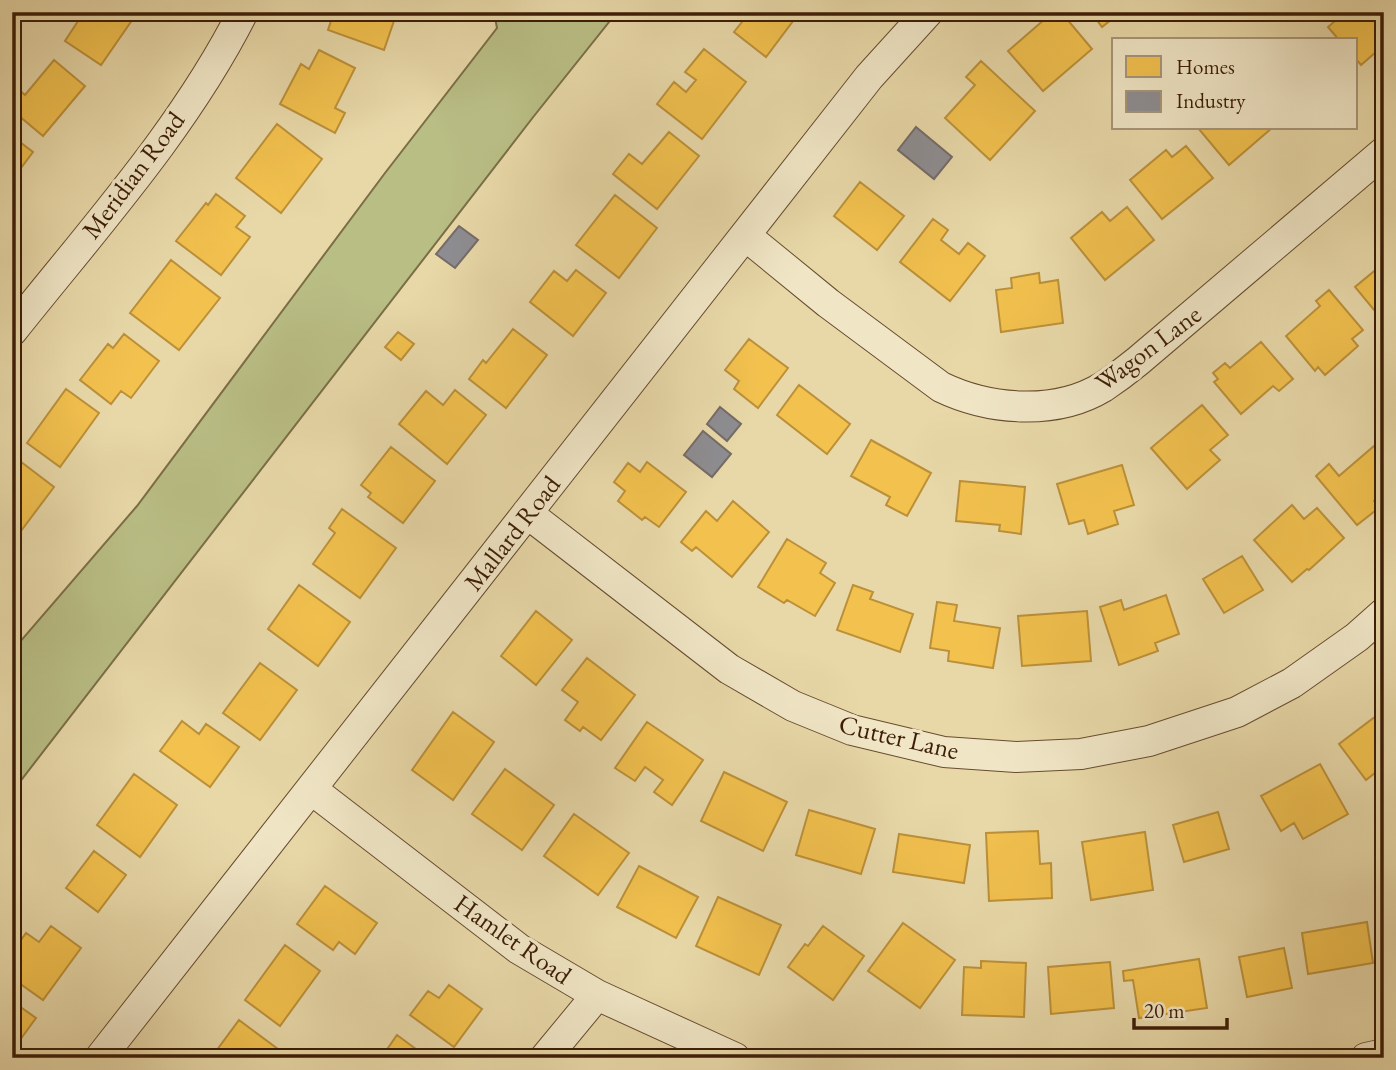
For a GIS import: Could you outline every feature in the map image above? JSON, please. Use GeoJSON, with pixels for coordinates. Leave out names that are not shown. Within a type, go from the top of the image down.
{"type":"FeatureCollection","features":[{"type":"Feature","properties":{"kind":"street","name":"Meridian Road"},"geometry":{"type":"LineString","coordinates":[[12,331],[160,143],[221,55],[243,12]]}},
{"type":"Feature","properties":{"kind":"street","name":"Mallard Road"},"geometry":{"type":"LineString","coordinates":[[100,1058],[869,77],[928,12]]}},
{"type":"Feature","properties":{"kind":"street","name":"Wagon Lane"},"geometry":{"type":"LineString","coordinates":[[746,236],[828,303],[941,387],[961,397],[1003,406],[1037,407],[1079,397],[1101,388],[1138,362],[1384,152]]}},
{"type":"Feature","properties":{"kind":"street","name":"Cutter Lane"},"geometry":{"type":"LineString","coordinates":[[527,513],[729,669],[793,706],[852,730],[944,752],[1016,757],[1081,754],[1149,741],[1237,712],[1292,682],[1356,637],[1384,613]]}},
{"type":"Feature","properties":{"kind":"street","name":"Hamlet Road"},"geometry":{"type":"LineString","coordinates":[[311,789],[519,949],[597,995],[735,1058]]}},
{"type":"Feature","properties":{"kind":"street"},"geometry":{"type":"LineString","coordinates":[[545,1058],[597,995]]}},
{"type":"Feature","properties":{"kind":"street"},"geometry":{"type":"LineString","coordinates":[[1366,1058],[1384,1054]]}},
{"type":"Feature","properties":{"kind":"green space"},"geometry":{"type":"Polygon","coordinates":[[[494,12],[617,12],[12,792],[12,651],[137,506],[385,173],[497,28],[494,12]]]}},
{"type":"Feature","properties":{"kind":"building: Homes"},"geometry":{"type":"Polygon","coordinates":[[[84,12],[137,13],[101,65],[65,41],[84,12]]]}},
{"type":"Feature","properties":{"kind":"building: Homes"},"geometry":{"type":"Polygon","coordinates":[[[334,12],[397,12],[384,50],[328,30],[334,12]]]}},
{"type":"Feature","properties":{"kind":"building: Homes"},"geometry":{"type":"Polygon","coordinates":[[[750,12],[791,12],[796,17],[766,57],[734,32],[750,12]]]}},
{"type":"Feature","properties":{"kind":"building: Homes"},"geometry":{"type":"Polygon","coordinates":[[[1053,12],[1061,12],[1092,49],[1043,91],[1008,51],[1053,12]]]}},
{"type":"Feature","properties":{"kind":"building: Homes"},"geometry":{"type":"Polygon","coordinates":[[[1091,12],[1121,12],[1102,27],[1091,12]]]}},
{"type":"Feature","properties":{"kind":"building: Homes"},"geometry":{"type":"Polygon","coordinates":[[[1342,12],[1384,12],[1384,45],[1361,65],[1358,61],[1358,38],[1337,38],[1328,27],[1342,12]]]}},
{"type":"Feature","properties":{"kind":"building: Homes"},"geometry":{"type":"Polygon","coordinates":[[[704,49],[746,82],[702,139],[657,104],[674,82],[686,92],[696,80],[685,72],[704,49]]]}},
{"type":"Feature","properties":{"kind":"building: Homes"},"geometry":{"type":"Polygon","coordinates":[[[319,50],[355,68],[335,108],[345,113],[335,133],[280,104],[301,64],[309,69],[319,50]]]}},
{"type":"Feature","properties":{"kind":"building: Homes"},"geometry":{"type":"Polygon","coordinates":[[[54,60],[85,86],[43,136],[12,110],[12,91],[16,87],[25,95],[54,60]]]}},
{"type":"Feature","properties":{"kind":"building: Homes"},"geometry":{"type":"Polygon","coordinates":[[[981,61],[1035,111],[990,160],[945,118],[975,85],[966,77],[981,61]]]}},
{"type":"Feature","properties":{"kind":"building: Homes"},"geometry":{"type":"Polygon","coordinates":[[[277,124],[322,159],[281,213],[236,178],[277,124]]]}},
{"type":"Feature","properties":{"kind":"building: Homes"},"geometry":{"type":"Polygon","coordinates":[[[1200,130],[1270,130],[1229,165],[1200,130]]]}},
{"type":"Feature","properties":{"kind":"building: Homes"},"geometry":{"type":"Polygon","coordinates":[[[669,132],[699,156],[657,209],[613,174],[629,154],[642,164],[669,132]]]}},
{"type":"Feature","properties":{"kind":"building: Homes"},"geometry":{"type":"Polygon","coordinates":[[[12,136],[33,152],[12,180],[12,136]]]}},
{"type":"Feature","properties":{"kind":"building: Homes"},"geometry":{"type":"Polygon","coordinates":[[[1186,146],[1213,178],[1162,219],[1130,180],[1166,150],[1172,157],[1186,146]]]}},
{"type":"Feature","properties":{"kind":"building: Homes"},"geometry":{"type":"Polygon","coordinates":[[[860,182],[904,216],[877,250],[834,216],[860,182]]]}},
{"type":"Feature","properties":{"kind":"building: Homes"},"geometry":{"type":"Polygon","coordinates":[[[216,194],[245,216],[236,227],[250,237],[221,275],[176,241],[216,194]]]}},
{"type":"Feature","properties":{"kind":"building: Homes"},"geometry":{"type":"Polygon","coordinates":[[[615,195],[657,228],[619,278],[576,245],[615,195]]]}},
{"type":"Feature","properties":{"kind":"building: Homes"},"geometry":{"type":"Polygon","coordinates":[[[1127,207],[1154,240],[1105,280],[1071,238],[1102,212],[1110,221],[1127,207]]]}},
{"type":"Feature","properties":{"kind":"building: Homes"},"geometry":{"type":"Polygon","coordinates":[[[933,219],[948,230],[941,240],[959,254],[968,243],[985,256],[950,301],[900,262],[933,219]]]}},
{"type":"Feature","properties":{"kind":"building: Homes"},"geometry":{"type":"Polygon","coordinates":[[[171,260],[220,298],[179,350],[130,313],[171,260]]]}},
{"type":"Feature","properties":{"kind":"building: Homes"},"geometry":{"type":"Polygon","coordinates":[[[1384,263],[1384,322],[1355,287],[1384,263]]]}},
{"type":"Feature","properties":{"kind":"building: Homes"},"geometry":{"type":"Polygon","coordinates":[[[576,270],[606,293],[573,336],[530,302],[554,271],[567,281],[576,270]]]}},
{"type":"Feature","properties":{"kind":"building: Homes"},"geometry":{"type":"Polygon","coordinates":[[[1039,273],[1040,283],[1058,280],[1063,323],[1001,332],[996,290],[1012,288],[1011,278],[1039,273]]]}},
{"type":"Feature","properties":{"kind":"building: Homes"},"geometry":{"type":"Polygon","coordinates":[[[1329,290],[1363,330],[1352,339],[1358,346],[1325,375],[1318,367],[1315,371],[1286,336],[1320,306],[1316,301],[1329,290]]]}},
{"type":"Feature","properties":{"kind":"building: Homes"},"geometry":{"type":"Polygon","coordinates":[[[513,329],[547,355],[506,408],[469,379],[483,360],[486,363],[513,329]]]}},
{"type":"Feature","properties":{"kind":"building: Homes"},"geometry":{"type":"Polygon","coordinates":[[[398,332],[414,344],[401,360],[385,347],[398,332]]]}},
{"type":"Feature","properties":{"kind":"building: Homes"},"geometry":{"type":"Polygon","coordinates":[[[124,334],[159,361],[131,398],[121,391],[111,404],[80,380],[108,344],[113,348],[124,334]]]}},
{"type":"Feature","properties":{"kind":"building: Homes"},"geometry":{"type":"Polygon","coordinates":[[[749,339],[788,368],[758,408],[734,389],[739,381],[725,370],[749,339]]]}},
{"type":"Feature","properties":{"kind":"building: Homes"},"geometry":{"type":"Polygon","coordinates":[[[1261,342],[1293,379],[1279,391],[1273,386],[1241,414],[1214,382],[1218,379],[1213,373],[1225,363],[1230,368],[1261,342]]]}},
{"type":"Feature","properties":{"kind":"building: Homes"},"geometry":{"type":"Polygon","coordinates":[[[799,385],[850,424],[827,454],[777,415],[799,385]]]}},
{"type":"Feature","properties":{"kind":"building: Homes"},"geometry":{"type":"Polygon","coordinates":[[[66,389],[99,413],[60,467],[27,443],[66,389]]]}},
{"type":"Feature","properties":{"kind":"building: Homes"},"geometry":{"type":"Polygon","coordinates":[[[455,390],[486,415],[447,464],[399,424],[426,391],[443,405],[455,390]]]}},
{"type":"Feature","properties":{"kind":"building: Homes"},"geometry":{"type":"Polygon","coordinates":[[[1202,405],[1228,435],[1210,450],[1220,460],[1187,489],[1151,448],[1202,405]]]}},
{"type":"Feature","properties":{"kind":"building: Homes"},"geometry":{"type":"Polygon","coordinates":[[[871,440],[931,473],[907,516],[886,505],[890,497],[851,476],[871,440]]]}},
{"type":"Feature","properties":{"kind":"building: Homes"},"geometry":{"type":"Polygon","coordinates":[[[1374,446],[1384,457],[1384,493],[1374,501],[1380,507],[1357,525],[1316,476],[1329,464],[1339,476],[1374,446]]]}},
{"type":"Feature","properties":{"kind":"building: Homes"},"geometry":{"type":"Polygon","coordinates":[[[391,447],[435,481],[403,523],[368,497],[371,493],[361,485],[391,447]]]}},
{"type":"Feature","properties":{"kind":"building: Homes"},"geometry":{"type":"Polygon","coordinates":[[[12,455],[54,487],[15,539],[12,537],[12,455]]]}},
{"type":"Feature","properties":{"kind":"building: Homes"},"geometry":{"type":"Polygon","coordinates":[[[647,462],[686,492],[659,527],[645,517],[642,520],[618,501],[625,491],[614,482],[628,463],[640,472],[647,462]]]}},
{"type":"Feature","properties":{"kind":"building: Homes"},"geometry":{"type":"Polygon","coordinates":[[[1122,465],[1134,505],[1114,511],[1118,524],[1088,534],[1084,520],[1069,524],[1057,484],[1122,465]]]}},
{"type":"Feature","properties":{"kind":"building: Homes"},"geometry":{"type":"Polygon","coordinates":[[[960,481],[1025,487],[1021,534],[999,531],[1000,525],[956,521],[960,481]]]}},
{"type":"Feature","properties":{"kind":"building: Homes"},"geometry":{"type":"Polygon","coordinates":[[[733,501],[769,532],[732,577],[696,547],[692,551],[681,542],[706,511],[717,521],[733,501]]]}},
{"type":"Feature","properties":{"kind":"building: Homes"},"geometry":{"type":"Polygon","coordinates":[[[1292,505],[1304,519],[1317,508],[1344,538],[1292,582],[1254,540],[1292,505]]]}},
{"type":"Feature","properties":{"kind":"building: Homes"},"geometry":{"type":"Polygon","coordinates":[[[342,509],[396,548],[360,598],[313,564],[335,533],[329,528],[342,509]]]}},
{"type":"Feature","properties":{"kind":"building: Homes"},"geometry":{"type":"Polygon","coordinates":[[[787,539],[826,563],[820,573],[835,583],[815,616],[787,600],[784,603],[758,587],[787,539]]]}},
{"type":"Feature","properties":{"kind":"building: Homes"},"geometry":{"type":"Polygon","coordinates":[[[1242,556],[1263,590],[1224,613],[1203,579],[1242,556]]]}},
{"type":"Feature","properties":{"kind":"building: Homes"},"geometry":{"type":"Polygon","coordinates":[[[299,585],[350,622],[318,666],[268,629],[299,585]]]}},
{"type":"Feature","properties":{"kind":"building: Homes"},"geometry":{"type":"Polygon","coordinates":[[[853,585],[873,592],[870,599],[913,614],[900,652],[837,630],[853,585]]]}},
{"type":"Feature","properties":{"kind":"building: Homes"},"geometry":{"type":"Polygon","coordinates":[[[1166,595],[1179,634],[1155,643],[1158,651],[1119,665],[1100,607],[1121,600],[1124,610],[1166,595]]]}},
{"type":"Feature","properties":{"kind":"building: Homes"},"geometry":{"type":"Polygon","coordinates":[[[937,602],[957,605],[954,621],[1000,628],[993,668],[948,661],[949,651],[930,648],[937,602]]]}},
{"type":"Feature","properties":{"kind":"building: Homes"},"geometry":{"type":"Polygon","coordinates":[[[536,611],[572,640],[536,685],[501,656],[536,611]]]}},
{"type":"Feature","properties":{"kind":"building: Homes"},"geometry":{"type":"Polygon","coordinates":[[[1087,611],[1091,661],[1022,666],[1018,616],[1087,611]]]}},
{"type":"Feature","properties":{"kind":"building: Homes"},"geometry":{"type":"Polygon","coordinates":[[[587,658],[635,695],[601,740],[583,727],[580,731],[565,720],[578,702],[562,690],[587,658]]]}},
{"type":"Feature","properties":{"kind":"building: Homes"},"geometry":{"type":"Polygon","coordinates":[[[260,663],[297,690],[260,740],[223,713],[260,663]]]}},
{"type":"Feature","properties":{"kind":"building: Homes"},"geometry":{"type":"Polygon","coordinates":[[[1384,710],[1384,773],[1380,769],[1366,780],[1339,744],[1384,710]]]}},
{"type":"Feature","properties":{"kind":"building: Homes"},"geometry":{"type":"Polygon","coordinates":[[[453,712],[494,742],[453,800],[412,770],[453,712]]]}},
{"type":"Feature","properties":{"kind":"building: Homes"},"geometry":{"type":"Polygon","coordinates":[[[182,721],[199,734],[206,724],[239,747],[210,787],[160,751],[182,721]]]}},
{"type":"Feature","properties":{"kind":"building: Homes"},"geometry":{"type":"Polygon","coordinates":[[[647,722],[703,760],[672,805],[654,792],[663,780],[645,767],[635,781],[615,768],[647,722]]]}},
{"type":"Feature","properties":{"kind":"building: Homes"},"geometry":{"type":"Polygon","coordinates":[[[1320,764],[1348,814],[1303,839],[1294,823],[1281,831],[1261,796],[1320,764]]]}},
{"type":"Feature","properties":{"kind":"building: Homes"},"geometry":{"type":"Polygon","coordinates":[[[505,769],[554,805],[522,850],[472,814],[505,769]]]}},
{"type":"Feature","properties":{"kind":"building: Homes"},"geometry":{"type":"Polygon","coordinates":[[[724,772],[787,802],[763,851],[701,821],[724,772]]]}},
{"type":"Feature","properties":{"kind":"building: Homes"},"geometry":{"type":"Polygon","coordinates":[[[134,774],[177,805],[140,857],[97,825],[134,774]]]}},
{"type":"Feature","properties":{"kind":"building: Homes"},"geometry":{"type":"Polygon","coordinates":[[[809,810],[875,829],[861,874],[796,855],[809,810]]]}},
{"type":"Feature","properties":{"kind":"building: Homes"},"geometry":{"type":"Polygon","coordinates":[[[1218,812],[1229,849],[1184,862],[1173,825],[1218,812]]]}},
{"type":"Feature","properties":{"kind":"building: Homes"},"geometry":{"type":"Polygon","coordinates":[[[574,814],[629,853],[598,895],[544,856],[574,814]]]}},
{"type":"Feature","properties":{"kind":"building: Homes"},"geometry":{"type":"Polygon","coordinates":[[[1038,831],[1040,864],[1051,863],[1052,898],[989,901],[986,833],[1038,831]]]}},
{"type":"Feature","properties":{"kind":"building: Homes"},"geometry":{"type":"Polygon","coordinates":[[[1145,832],[1153,890],[1091,900],[1082,842],[1145,832]]]}},
{"type":"Feature","properties":{"kind":"building: Homes"},"geometry":{"type":"Polygon","coordinates":[[[899,834],[970,845],[964,883],[893,872],[899,834]]]}},
{"type":"Feature","properties":{"kind":"building: Homes"},"geometry":{"type":"Polygon","coordinates":[[[94,851],[126,875],[98,912],[66,888],[94,851]]]}},
{"type":"Feature","properties":{"kind":"building: Homes"},"geometry":{"type":"Polygon","coordinates":[[[639,866],[698,897],[676,938],[617,907],[639,866]]]}},
{"type":"Feature","properties":{"kind":"building: Homes"},"geometry":{"type":"Polygon","coordinates":[[[325,886],[377,923],[355,954],[339,942],[333,950],[297,924],[325,886]]]}},
{"type":"Feature","properties":{"kind":"building: Homes"},"geometry":{"type":"Polygon","coordinates":[[[718,897],[781,925],[759,975],[696,946],[718,897]]]}},
{"type":"Feature","properties":{"kind":"building: Homes"},"geometry":{"type":"Polygon","coordinates":[[[1367,922],[1373,963],[1308,974],[1302,933],[1367,922]]]}},
{"type":"Feature","properties":{"kind":"building: Homes"},"geometry":{"type":"Polygon","coordinates":[[[903,923],[955,960],[920,1008],[868,971],[903,923]]]}},
{"type":"Feature","properties":{"kind":"building: Homes"},"geometry":{"type":"Polygon","coordinates":[[[51,926],[81,948],[43,1000],[12,978],[12,972],[21,961],[12,953],[26,933],[39,942],[51,926]]]}},
{"type":"Feature","properties":{"kind":"building: Homes"},"geometry":{"type":"Polygon","coordinates":[[[823,926],[864,956],[833,1000],[788,967],[823,926]]]}},
{"type":"Feature","properties":{"kind":"building: Homes"},"geometry":{"type":"Polygon","coordinates":[[[285,945],[320,971],[280,1026],[245,1000],[285,945]]]}},
{"type":"Feature","properties":{"kind":"building: Homes"},"geometry":{"type":"Polygon","coordinates":[[[1284,948],[1292,988],[1247,997],[1239,957],[1284,948]]]}},
{"type":"Feature","properties":{"kind":"building: Homes"},"geometry":{"type":"Polygon","coordinates":[[[1199,959],[1207,1008],[1139,1018],[1133,980],[1124,981],[1123,971],[1199,959]]]}},
{"type":"Feature","properties":{"kind":"building: Homes"},"geometry":{"type":"Polygon","coordinates":[[[981,961],[1026,963],[1024,1017],[962,1015],[964,967],[981,968],[981,961]]]}},
{"type":"Feature","properties":{"kind":"building: Homes"},"geometry":{"type":"Polygon","coordinates":[[[1110,962],[1114,1008],[1051,1014],[1048,967],[1110,962]]]}},
{"type":"Feature","properties":{"kind":"building: Homes"},"geometry":{"type":"Polygon","coordinates":[[[449,985],[482,1009],[454,1047],[410,1015],[428,991],[439,998],[449,985]]]}},
{"type":"Feature","properties":{"kind":"building: Homes"},"geometry":{"type":"Polygon","coordinates":[[[12,1001],[36,1018],[12,1051],[12,1001]]]}},
{"type":"Feature","properties":{"kind":"building: Homes"},"geometry":{"type":"Polygon","coordinates":[[[239,1020],[282,1052],[278,1058],[211,1058],[239,1020]]]}},
{"type":"Feature","properties":{"kind":"building: Homes"},"geometry":{"type":"Polygon","coordinates":[[[397,1035],[428,1058],[381,1058],[397,1035]]]}},
{"type":"Feature","properties":{"kind":"building: Industry"},"geometry":{"type":"Polygon","coordinates":[[[916,127],[952,157],[934,179],[898,150],[916,127]]]}},
{"type":"Feature","properties":{"kind":"building: Industry"},"geometry":{"type":"Polygon","coordinates":[[[459,226],[478,240],[455,268],[436,254],[459,226]]]}},
{"type":"Feature","properties":{"kind":"building: Industry"},"geometry":{"type":"Polygon","coordinates":[[[720,407],[741,424],[727,441],[707,424],[720,407]]]}},
{"type":"Feature","properties":{"kind":"building: Industry"},"geometry":{"type":"Polygon","coordinates":[[[703,431],[731,454],[712,477],[684,455],[703,431]]]}}]}
